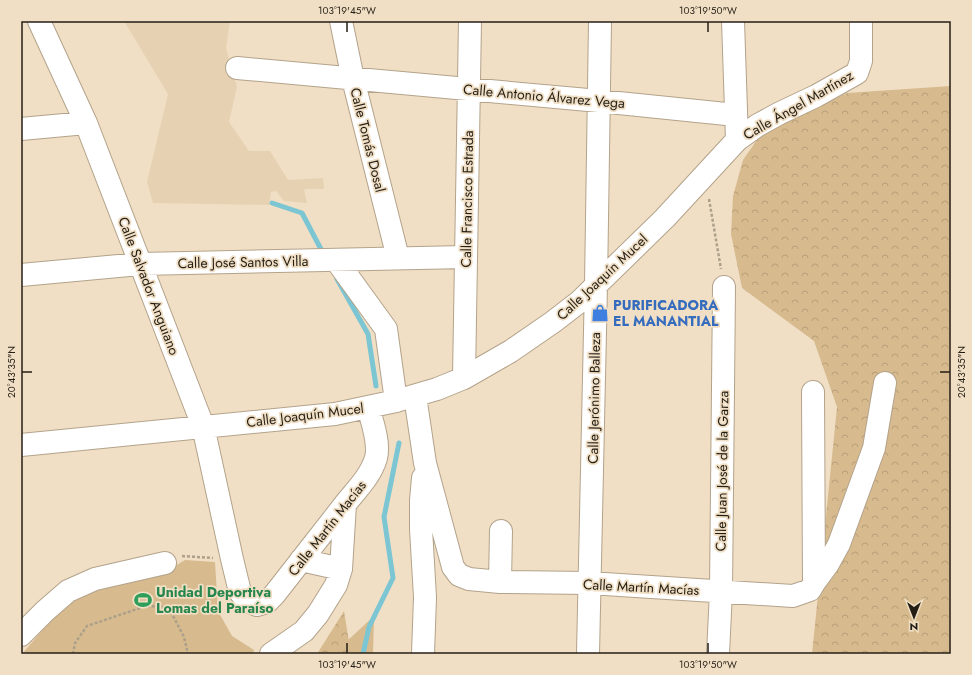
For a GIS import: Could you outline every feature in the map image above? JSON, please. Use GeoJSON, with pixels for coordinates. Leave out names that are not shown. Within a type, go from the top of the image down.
{"type":"FeatureCollection","features":[{"type":"Feature","properties":{"kind":"street","name":"Calle Salvador Anguiano"},"geometry":{"type":"LineString","coordinates":[[39,21],[86,123],[203,426],[232,559]]}},
{"type":"Feature","properties":{"kind":"street","name":"Calle Tomás Dosal"},"geometry":{"type":"LineString","coordinates":[[341,21],[353,79],[398,258]]}},
{"type":"Feature","properties":{"kind":"street","name":"Calle Francisco Estrada"},"geometry":{"type":"LineString","coordinates":[[464,378],[470,21]]}},
{"type":"Feature","properties":{"kind":"street","name":"Calle Jerónimo Balleza"},"geometry":{"type":"LineString","coordinates":[[588,654],[600,21]]}},
{"type":"Feature","properties":{"kind":"street"},"geometry":{"type":"LineString","coordinates":[[711,168],[737,140],[733,21]]}},
{"type":"Feature","properties":{"kind":"street","name":"Calle Ángel Martínez"},"geometry":{"type":"LineString","coordinates":[[737,140],[780,113],[816,96],[857,73],[861,61],[861,21]]}},
{"type":"Feature","properties":{"kind":"street","name":"Calle Antonio Álvarez Vega"},"geometry":{"type":"LineString","coordinates":[[237,68],[736,115]]}},
{"type":"Feature","properties":{"kind":"street"},"geometry":{"type":"LineString","coordinates":[[21,128],[86,123]]}},
{"type":"Feature","properties":{"kind":"street","name":"Calle Joaquín Mucel"},"geometry":{"type":"LineString","coordinates":[[21,445],[335,414],[405,399],[437,390],[464,378],[511,351],[579,302],[665,218],[711,168]]}},
{"type":"Feature","properties":{"kind":"street","name":"Calle José Santos Villa"},"geometry":{"type":"LineString","coordinates":[[21,275],[140,264],[466,257]]}},
{"type":"Feature","properties":{"kind":"street","name":"Calle Martín Macías"},"geometry":{"type":"LineString","coordinates":[[336,260],[386,330],[425,463],[453,567],[459,575],[469,579],[500,582],[589,583],[794,596],[810,590],[828,564],[839,544],[874,448],[885,383]]}},
{"type":"Feature","properties":{"kind":"street","name":"Calle Juan José de la Garza"},"geometry":{"type":"LineString","coordinates":[[718,654],[721,591],[724,287]]}},
{"type":"Feature","properties":{"kind":"street"},"geometry":{"type":"LineString","coordinates":[[813,392],[814,583]]}},
{"type":"Feature","properties":{"kind":"street","name":"Calle Martín Macías"},"geometry":{"type":"LineString","coordinates":[[232,559],[240,592],[246,600],[257,605],[267,602],[364,482],[371,470],[376,457],[376,442],[368,407]]}},
{"type":"Feature","properties":{"kind":"street"},"geometry":{"type":"LineString","coordinates":[[422,654],[425,597],[420,528],[425,463]]}},
{"type":"Feature","properties":{"kind":"street"},"geometry":{"type":"LineString","coordinates":[[271,654],[304,631],[318,614],[336,586],[341,569],[345,504]]}},
{"type":"Feature","properties":{"kind":"street"},"geometry":{"type":"LineString","coordinates":[[500,582],[501,531]]}},
{"type":"Feature","properties":{"kind":"street"},"geometry":{"type":"LineString","coordinates":[[301,560],[341,569]]}},
{"type":"Feature","properties":{"kind":"street"},"geometry":{"type":"LineString","coordinates":[[21,635],[68,591],[95,579],[165,563]]}},
{"type":"Feature","properties":{"kind":"path"},"geometry":{"type":"LineString","coordinates":[[711,168],[724,287]]}},
{"type":"Feature","properties":{"kind":"path"},"geometry":{"type":"LineString","coordinates":[[165,563],[183,555],[232,559]]}},
{"type":"Feature","properties":{"kind":"path"},"geometry":{"type":"LineString","coordinates":[[73,654],[75,643],[87,626],[146,606],[162,606],[171,612],[184,637],[188,654]]}},
{"type":"Feature","properties":{"kind":"shaded area"},"geometry":{"type":"Polygon","coordinates":[[[124,21],[230,21],[226,48],[237,87],[229,122],[249,151],[270,151],[288,180],[323,178],[324,189],[304,189],[307,203],[284,201],[276,191],[271,192],[269,205],[153,203],[147,182],[168,94],[124,21]]]}},
{"type":"Feature","properties":{"kind":"green space"},"geometry":{"type":"Polygon","coordinates":[[[951,86],[951,654],[812,654],[837,407],[814,341],[742,288],[731,234],[733,196],[743,160],[761,134],[847,93],[951,86]]]}},
{"type":"Feature","properties":{"kind":"green space","name":"Unidad Deportiva Lomas del Paraíso"},"geometry":{"type":"Polygon","coordinates":[[[185,560],[215,562],[218,611],[232,636],[254,650],[253,654],[22,654],[77,590],[170,569],[185,560]]]}},
{"type":"Feature","properties":{"kind":"green space"},"geometry":{"type":"Polygon","coordinates":[[[344,611],[351,654],[317,654],[344,611]]]}},
{"type":"Feature","properties":{"kind":"green space"},"geometry":{"type":"Polygon","coordinates":[[[374,616],[373,654],[333,654],[374,616]]]}},
{"type":"Feature","properties":{"kind":"waterway"},"geometry":{"type":"LineString","coordinates":[[272,203],[302,213],[324,255]]}},
{"type":"Feature","properties":{"kind":"waterway"},"geometry":{"type":"LineString","coordinates":[[337,279],[368,334],[376,386]]}},
{"type":"Feature","properties":{"kind":"waterway"},"geometry":{"type":"LineString","coordinates":[[363,654],[369,627],[393,578],[384,517],[399,443]]}},
{"type":"Feature","properties":{"kind":"place","name":"PURIFICADORA EL MANANTIAL"},"geometry":{"type":"Point","coordinates":[600,313]}},
{"type":"Feature","properties":{"kind":"place","name":"Unidad Deportiva Lomas del Paraíso"},"geometry":{"type":"Point","coordinates":[143,600]}}]}
